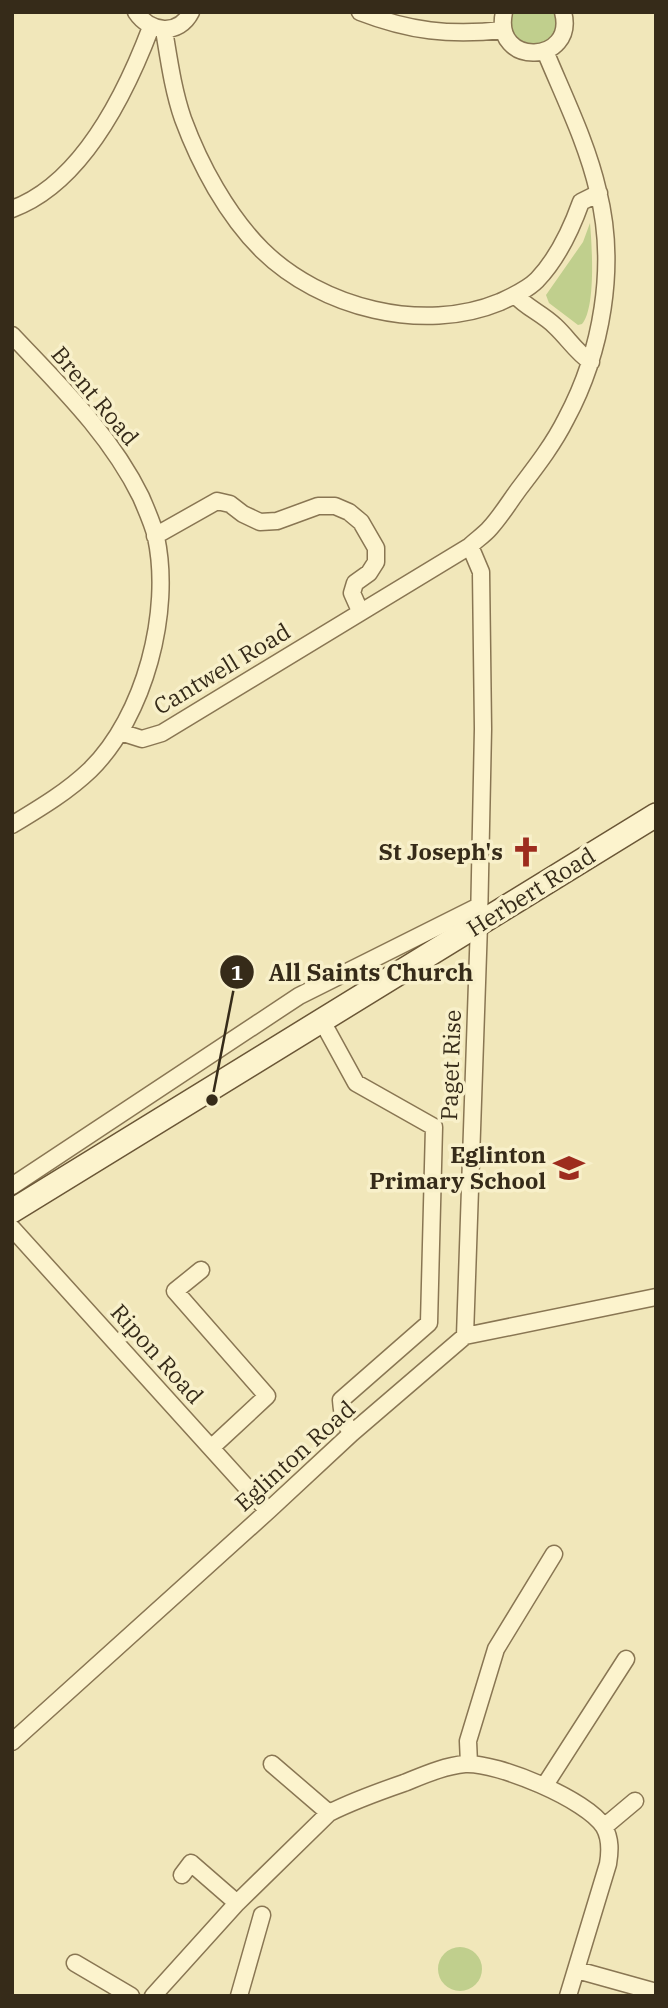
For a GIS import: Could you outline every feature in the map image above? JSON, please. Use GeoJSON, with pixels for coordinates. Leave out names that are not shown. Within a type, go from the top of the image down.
{"type":"FeatureCollection","features":[{"type":"Feature","properties":{"kind":"street"},"geometry":{"type":"LineString","coordinates":[[136,12],[141,20],[158,29],[174,28],[183,24],[191,12]]}},
{"type":"Feature","properties":{"kind":"street"},"geometry":{"type":"LineString","coordinates":[[360,12],[419,30],[471,33],[503,30]]}},
{"type":"Feature","properties":{"kind":"street"},"geometry":{"type":"LineString","coordinates":[[504,12],[503,30],[512,45],[519,50],[537,54],[554,46],[561,38],[565,19],[563,12]]}},
{"type":"Feature","properties":{"kind":"street"},"geometry":{"type":"LineString","coordinates":[[12,209],[25,204],[58,180],[79,158],[123,94],[158,29]]}},
{"type":"Feature","properties":{"kind":"street"},"geometry":{"type":"LineString","coordinates":[[158,29],[183,117],[216,188],[262,250],[288,272],[312,287],[340,299],[374,309],[409,314],[446,315],[479,310],[515,295],[536,281],[558,254],[581,202],[599,193]]}},
{"type":"Feature","properties":{"kind":"street","name":"Cantwell Road"},"geometry":{"type":"LineString","coordinates":[[120,732],[142,739],[162,733],[470,546],[490,528],[542,459],[567,419],[591,362],[599,328],[606,239],[599,193],[589,158],[545,51]]}},
{"type":"Feature","properties":{"kind":"street"},"geometry":{"type":"LineString","coordinates":[[515,295],[524,305],[553,324],[579,354],[591,362]]}},
{"type":"Feature","properties":{"kind":"street","name":"Brent Road"},"geometry":{"type":"LineString","coordinates":[[12,335],[89,417],[111,446],[142,499],[155,536],[159,608],[152,652],[137,696],[120,732]]}},
{"type":"Feature","properties":{"kind":"street"},"geometry":{"type":"LineString","coordinates":[[155,536],[217,501],[230,504],[260,522],[277,521],[318,506],[335,506],[349,512],[361,522],[376,548],[376,562],[369,573],[355,583],[352,593],[360,611]]}},
{"type":"Feature","properties":{"kind":"street","name":"Paget Rise"},"geometry":{"type":"LineString","coordinates":[[465,1336],[483,729],[481,572],[470,546]]}},
{"type":"Feature","properties":{"kind":"street"},"geometry":{"type":"LineString","coordinates":[[12,825],[61,795],[92,768],[120,732]]}},
{"type":"Feature","properties":{"kind":"street","name":"Herbert Road"},"geometry":{"type":"LineString","coordinates":[[12,1211],[322,1021],[479,915],[656,815]]}},
{"type":"Feature","properties":{"kind":"street","name":"Herbert Road"},"geometry":{"type":"LineString","coordinates":[[12,1186],[299,996],[479,915]]}},
{"type":"Feature","properties":{"kind":"street"},"geometry":{"type":"LineString","coordinates":[[322,1021],[356,1083],[434,1127],[429,1323],[341,1400],[342,1414],[352,1433]]}},
{"type":"Feature","properties":{"kind":"street","name":"Ripon Road"},"geometry":{"type":"LineString","coordinates":[[12,1228],[268,1511]]}},
{"type":"Feature","properties":{"kind":"street"},"geometry":{"type":"LineString","coordinates":[[201,1270],[175,1291],[267,1396],[211,1448]]}},
{"type":"Feature","properties":{"kind":"street","name":"Eglinton Road"},"geometry":{"type":"LineString","coordinates":[[12,1742],[352,1433],[465,1336],[656,1297]]}},
{"type":"Feature","properties":{"kind":"street"},"geometry":{"type":"LineString","coordinates":[[468,1764],[468,1741],[496,1649],[554,1554]]}},
{"type":"Feature","properties":{"kind":"street"},"geometry":{"type":"LineString","coordinates":[[545,1785],[626,1659]]}},
{"type":"Feature","properties":{"kind":"street"},"geometry":{"type":"LineString","coordinates":[[153,1996],[237,1903],[329,1813],[451,1766],[468,1764],[484,1766],[545,1785],[593,1815],[604,1827],[609,1840],[608,1864],[568,1996]]}},
{"type":"Feature","properties":{"kind":"street"},"geometry":{"type":"LineString","coordinates":[[272,1765],[329,1813]]}},
{"type":"Feature","properties":{"kind":"street"},"geometry":{"type":"LineString","coordinates":[[604,1827],[635,1801]]}},
{"type":"Feature","properties":{"kind":"street"},"geometry":{"type":"LineString","coordinates":[[182,1875],[191,1863],[237,1903]]}},
{"type":"Feature","properties":{"kind":"street"},"geometry":{"type":"LineString","coordinates":[[239,1996],[262,1915]]}},
{"type":"Feature","properties":{"kind":"street"},"geometry":{"type":"LineString","coordinates":[[75,1963],[131,1996]]}},
{"type":"Feature","properties":{"kind":"street"},"geometry":{"type":"LineString","coordinates":[[576,1970],[656,1992]]}},
{"type":"Feature","properties":{"kind":"green space"},"geometry":{"type":"Polygon","coordinates":[[[513,12],[555,12],[557,26],[552,36],[544,42],[524,42],[516,36],[511,26],[513,12]]]}},
{"type":"Feature","properties":{"kind":"green space"},"geometry":{"type":"Polygon","coordinates":[[[590,223],[591,291],[586,316],[582,324],[578,325],[549,303],[546,295],[583,242],[590,223]]]}},
{"type":"Feature","properties":{"kind":"green space"},"geometry":{"type":"Polygon","coordinates":[[[460,1947],[476,1953],[482,1969],[476,1985],[460,1991],[444,1985],[438,1969],[444,1953],[460,1947]]]}},
{"type":"Feature","properties":{"kind":"place","name":"St Joseph's"},"geometry":{"type":"Point","coordinates":[526,852]}},
{"type":"Feature","properties":{"kind":"place","name":"All Saints Church"},"geometry":{"type":"Point","coordinates":[212,1100]}},
{"type":"Feature","properties":{"kind":"place","name":"Eglinton Primary School"},"geometry":{"type":"Point","coordinates":[569,1168]}}]}
